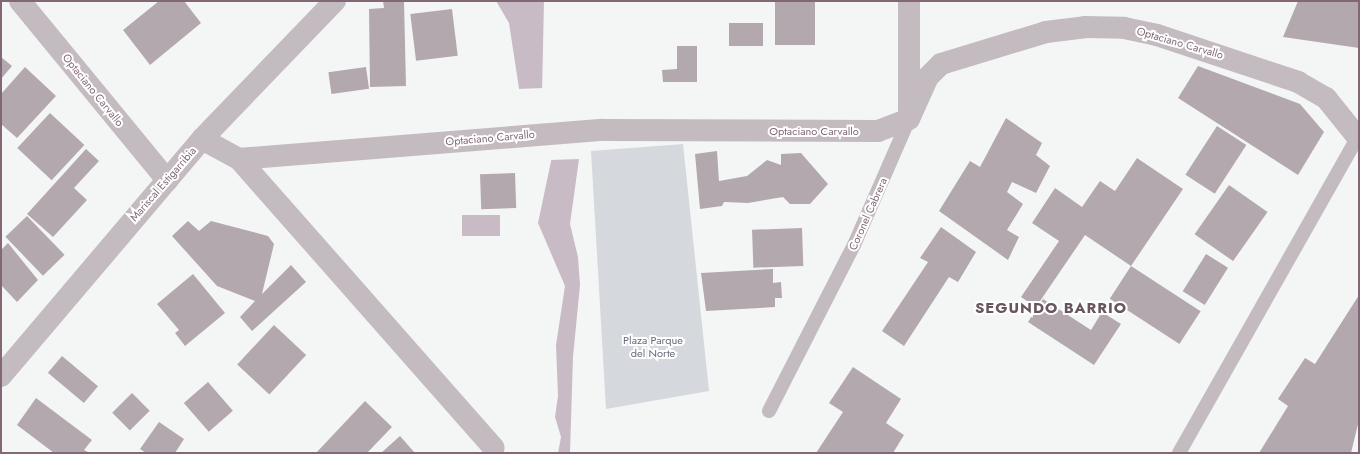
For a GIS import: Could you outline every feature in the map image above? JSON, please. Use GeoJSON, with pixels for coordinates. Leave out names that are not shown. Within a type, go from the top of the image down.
{"type":"FeatureCollection","features":[{"type":"Feature","properties":{"kind":"street","name":"Optaciano Carvallo"},"geometry":{"type":"LineString","coordinates":[[20,1],[167,180]]}},
{"type":"Feature","properties":{"kind":"street","name":"Mariscal Estigarribia"},"geometry":{"type":"LineString","coordinates":[[1,376],[202,139],[335,1]]}},
{"type":"Feature","properties":{"kind":"street","name":"Coronel Cabrera"},"geometry":{"type":"LineString","coordinates":[[909,1],[909,119]]}},
{"type":"Feature","properties":{"kind":"street","name":"Optaciano Carvallo"},"geometry":{"type":"LineString","coordinates":[[239,159],[510,136],[603,130],[878,131],[909,119],[928,77],[941,64],[1046,32],[1085,27],[1124,28],[1193,46],[1298,82],[1326,98],[1358,138]]}},
{"type":"Feature","properties":{"kind":"street"},"geometry":{"type":"LineString","coordinates":[[202,139],[239,159],[494,448]]}},
{"type":"Feature","properties":{"kind":"lane","name":"Coronel Cabrera"},"geometry":{"type":"LineString","coordinates":[[768,411],[854,245],[909,119]]}},
{"type":"Feature","properties":{"kind":"lane"},"geometry":{"type":"LineString","coordinates":[[1179,453],[1358,138]]}},
{"type":"Feature","properties":{"kind":"green space","name":"Plaza Parque del Norte"},"geometry":{"type":"Polygon","coordinates":[[[683,144],[709,391],[606,409],[591,151],[683,144]]]}},
{"type":"Feature","properties":{"kind":"shaded area"},"geometry":{"type":"Polygon","coordinates":[[[496,1],[544,1],[542,94],[520,95],[509,23],[496,1]]]}},
{"type":"Feature","properties":{"kind":"shaded area"},"geometry":{"type":"Polygon","coordinates":[[[553,152],[580,152],[570,224],[578,257],[580,285],[573,357],[570,453],[558,453],[561,437],[555,417],[558,396],[556,345],[565,286],[538,223],[553,152]]]}},
{"type":"Feature","properties":{"kind":"shaded area"},"geometry":{"type":"Polygon","coordinates":[[[462,215],[500,215],[500,236],[462,236],[462,215]]]}},
{"type":"Feature","properties":{"kind":"pier"},"geometry":{"type":"Polygon","coordinates":[[[544,88],[542,96],[518,95],[517,89],[544,88]]]}},
{"type":"Feature","properties":{"kind":"pier"},"geometry":{"type":"Polygon","coordinates":[[[553,150],[581,150],[581,159],[550,160],[553,150]]]}},
{"type":"Feature","properties":{"kind":"building"},"geometry":{"type":"Polygon","coordinates":[[[159,1],[184,1],[201,23],[150,65],[123,30],[159,1]]]}},
{"type":"Feature","properties":{"kind":"building"},"geometry":{"type":"Polygon","coordinates":[[[383,1],[404,1],[406,86],[370,87],[369,9],[384,8],[383,1]]]}},
{"type":"Feature","properties":{"kind":"building"},"geometry":{"type":"Polygon","coordinates":[[[775,1],[815,1],[815,45],[775,45],[775,1]]]}},
{"type":"Feature","properties":{"kind":"building"},"geometry":{"type":"Polygon","coordinates":[[[1298,1],[1359,1],[1359,48],[1283,37],[1298,1]]]}},
{"type":"Feature","properties":{"kind":"building"},"geometry":{"type":"Polygon","coordinates":[[[452,9],[458,56],[416,61],[410,14],[452,9]]]}},
{"type":"Feature","properties":{"kind":"building"},"geometry":{"type":"Polygon","coordinates":[[[729,23],[763,23],[763,46],[729,46],[729,23]]]}},
{"type":"Feature","properties":{"kind":"building"},"geometry":{"type":"Polygon","coordinates":[[[677,46],[697,46],[697,82],[663,82],[662,70],[677,69],[677,46]]]}},
{"type":"Feature","properties":{"kind":"building"},"geometry":{"type":"Polygon","coordinates":[[[1,57],[12,66],[1,79],[1,57]]]}},
{"type":"Feature","properties":{"kind":"building"},"geometry":{"type":"Polygon","coordinates":[[[1198,66],[1300,104],[1324,132],[1298,175],[1178,98],[1198,66]]]}},
{"type":"Feature","properties":{"kind":"building"},"geometry":{"type":"Polygon","coordinates":[[[25,67],[56,96],[17,138],[1,124],[1,94],[25,67]]]}},
{"type":"Feature","properties":{"kind":"building"},"geometry":{"type":"Polygon","coordinates":[[[366,67],[369,89],[331,94],[328,72],[366,67]]]}},
{"type":"Feature","properties":{"kind":"building"},"geometry":{"type":"Polygon","coordinates":[[[50,113],[84,145],[52,180],[17,148],[50,113]]]}},
{"type":"Feature","properties":{"kind":"building"},"geometry":{"type":"Polygon","coordinates":[[[1006,118],[1042,143],[1036,155],[1050,166],[1036,193],[1012,182],[1007,192],[1023,204],[1007,230],[1019,237],[1008,260],[939,211],[970,161],[980,167],[1006,118]]]}},
{"type":"Feature","properties":{"kind":"building"},"geometry":{"type":"Polygon","coordinates":[[[1217,126],[1246,145],[1215,194],[1185,175],[1217,126]]]}},
{"type":"Feature","properties":{"kind":"building"},"geometry":{"type":"Polygon","coordinates":[[[86,149],[99,161],[74,188],[87,200],[53,237],[27,214],[86,149]]]}},
{"type":"Feature","properties":{"kind":"building"},"geometry":{"type":"Polygon","coordinates":[[[717,151],[719,181],[747,176],[767,160],[781,165],[781,154],[801,153],[828,184],[810,204],[790,204],[783,197],[748,203],[724,202],[722,206],[700,209],[695,154],[717,151]]]}},
{"type":"Feature","properties":{"kind":"building"},"geometry":{"type":"Polygon","coordinates":[[[1137,158],[1183,189],[1131,266],[1085,235],[1036,307],[1021,297],[1059,241],[1032,223],[1055,188],[1082,207],[1100,181],[1115,191],[1137,158]]]}},
{"type":"Feature","properties":{"kind":"building"},"geometry":{"type":"Polygon","coordinates":[[[515,173],[516,208],[481,209],[480,174],[515,173]]]}},
{"type":"Feature","properties":{"kind":"building"},"geometry":{"type":"Polygon","coordinates":[[[1229,185],[1268,212],[1233,261],[1195,234],[1229,185]]]}},
{"type":"Feature","properties":{"kind":"building"},"geometry":{"type":"Polygon","coordinates":[[[27,216],[65,255],[43,276],[5,237],[27,216]]]}},
{"type":"Feature","properties":{"kind":"building"},"geometry":{"type":"Polygon","coordinates":[[[188,221],[199,231],[211,221],[268,236],[274,244],[262,294],[291,265],[306,282],[252,331],[240,317],[255,301],[217,286],[172,236],[188,221]]]}},
{"type":"Feature","properties":{"kind":"building"},"geometry":{"type":"Polygon","coordinates":[[[941,227],[976,252],[958,282],[949,277],[904,346],[882,331],[928,262],[920,258],[941,227]]]}},
{"type":"Feature","properties":{"kind":"building"},"geometry":{"type":"Polygon","coordinates":[[[802,228],[803,266],[753,268],[752,230],[802,228]]]}},
{"type":"Feature","properties":{"kind":"building"},"geometry":{"type":"Polygon","coordinates":[[[8,243],[38,280],[17,302],[1,285],[1,250],[8,243]]]}},
{"type":"Feature","properties":{"kind":"building"},"geometry":{"type":"Polygon","coordinates":[[[1206,254],[1228,268],[1205,305],[1183,291],[1206,254]]]}},
{"type":"Feature","properties":{"kind":"building"},"geometry":{"type":"Polygon","coordinates":[[[1131,266],[1201,311],[1179,344],[1110,299],[1131,266]]]}},
{"type":"Feature","properties":{"kind":"building"},"geometry":{"type":"Polygon","coordinates":[[[773,269],[773,283],[781,282],[782,298],[775,298],[775,307],[706,311],[701,273],[773,269]]]}},
{"type":"Feature","properties":{"kind":"building"},"geometry":{"type":"Polygon","coordinates":[[[193,274],[225,313],[185,346],[175,333],[179,330],[157,304],[193,274]]]}},
{"type":"Feature","properties":{"kind":"building"},"geometry":{"type":"Polygon","coordinates":[[[1359,295],[1359,420],[1351,453],[1259,453],[1288,406],[1278,399],[1305,358],[1315,364],[1359,295]]]}},
{"type":"Feature","properties":{"kind":"building"},"geometry":{"type":"Polygon","coordinates":[[[1043,299],[1091,330],[1102,312],[1121,324],[1094,365],[1028,322],[1043,299]]]}},
{"type":"Feature","properties":{"kind":"building"},"geometry":{"type":"Polygon","coordinates":[[[274,325],[306,355],[269,395],[237,364],[274,325]]]}},
{"type":"Feature","properties":{"kind":"building"},"geometry":{"type":"Polygon","coordinates":[[[62,356],[98,386],[84,403],[48,373],[62,356]]]}},
{"type":"Feature","properties":{"kind":"building"},"geometry":{"type":"Polygon","coordinates":[[[853,367],[901,399],[886,423],[904,435],[893,453],[816,453],[843,412],[829,403],[853,367]]]}},
{"type":"Feature","properties":{"kind":"building"},"geometry":{"type":"Polygon","coordinates":[[[208,382],[233,411],[209,432],[184,403],[208,382]]]}},
{"type":"Feature","properties":{"kind":"building"},"geometry":{"type":"Polygon","coordinates":[[[132,393],[150,411],[130,430],[112,413],[132,393]]]}},
{"type":"Feature","properties":{"kind":"building"},"geometry":{"type":"Polygon","coordinates":[[[36,398],[92,440],[84,450],[90,453],[54,453],[17,425],[36,398]]]}},
{"type":"Feature","properties":{"kind":"building"},"geometry":{"type":"Polygon","coordinates":[[[365,401],[392,427],[367,453],[316,453],[365,401]]]}},
{"type":"Feature","properties":{"kind":"building"},"geometry":{"type":"Polygon","coordinates":[[[159,422],[184,439],[175,453],[146,453],[140,449],[159,422]]]}},
{"type":"Feature","properties":{"kind":"building"},"geometry":{"type":"Polygon","coordinates":[[[400,436],[415,453],[381,453],[400,436]]]}},
{"type":"Feature","properties":{"kind":"district","name":"SEGUNDO BARRIO"},"geometry":{"type":"Point","coordinates":[1051,309]}}]}
